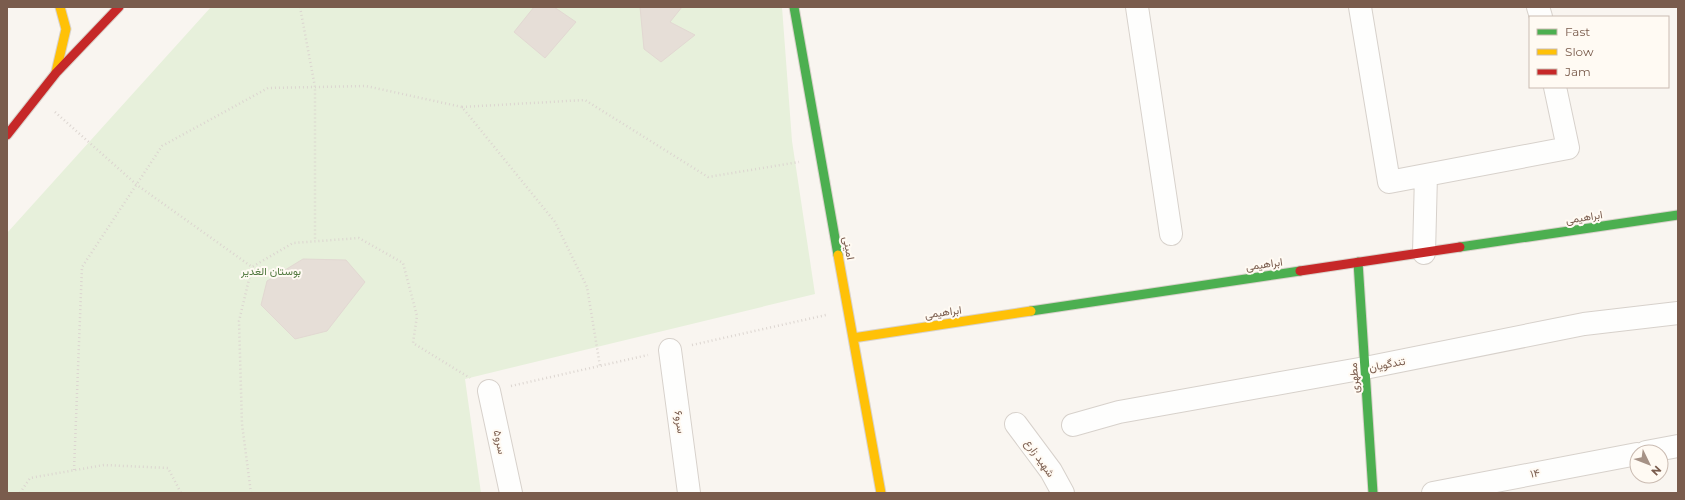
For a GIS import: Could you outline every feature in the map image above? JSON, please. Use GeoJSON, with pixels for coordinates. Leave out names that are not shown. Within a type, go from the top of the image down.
{"type":"FeatureCollection","features":[{"type":"Feature","properties":{"kind":"main road"},"geometry":{"type":"LineString","coordinates":[[56,73],[66,30],[60,7]]}},
{"type":"Feature","properties":{"kind":"main road"},"geometry":{"type":"LineString","coordinates":[[7,135],[56,73],[119,7]]}},
{"type":"Feature","properties":{"kind":"main road","name":"امینی"},"geometry":{"type":"LineString","coordinates":[[794,7],[881,493]]}},
{"type":"Feature","properties":{"kind":"main road","name":"ابراهیمی"},"geometry":{"type":"LineString","coordinates":[[853,338],[1678,215]]}},
{"type":"Feature","properties":{"kind":"main road","name":"مطهری"},"geometry":{"type":"LineString","coordinates":[[1358,262],[1373,493]]}},
{"type":"Feature","properties":{"kind":"street"},"geometry":{"type":"LineString","coordinates":[[1137,7],[1172,234]]}},
{"type":"Feature","properties":{"kind":"street"},"geometry":{"type":"LineString","coordinates":[[1360,7],[1389,182],[1568,148],[1555,88]]}},
{"type":"Feature","properties":{"kind":"street"},"geometry":{"type":"LineString","coordinates":[[1424,252],[1426,175]]}},
{"type":"Feature","properties":{"kind":"street","name":"تندگویان"},"geometry":{"type":"LineString","coordinates":[[1073,425],[1119,412],[1365,368],[1584,324],[1678,312]]}},
{"type":"Feature","properties":{"kind":"street","name":"سرو۶"},"geometry":{"type":"LineString","coordinates":[[670,350],[689,493]]}},
{"type":"Feature","properties":{"kind":"street","name":"سرو۵"},"geometry":{"type":"LineString","coordinates":[[490,391],[511,493]]}},
{"type":"Feature","properties":{"kind":"street","name":"شهید زارع"},"geometry":{"type":"LineString","coordinates":[[1016,424],[1051,471],[1063,493]]}},
{"type":"Feature","properties":{"kind":"street","name":"۱۴"},"geometry":{"type":"LineString","coordinates":[[1433,493],[1629,456]]}},
{"type":"Feature","properties":{"kind":"path"},"geometry":{"type":"LineString","coordinates":[[300,7],[315,87],[315,241]]}},
{"type":"Feature","properties":{"kind":"path"},"geometry":{"type":"LineString","coordinates":[[74,470],[82,267],[162,146],[268,88],[366,86],[462,107],[585,100],[708,177],[821,158]]}},
{"type":"Feature","properties":{"kind":"path"},"geometry":{"type":"LineString","coordinates":[[37,96],[137,185],[252,267]]}},
{"type":"Feature","properties":{"kind":"path"},"geometry":{"type":"LineString","coordinates":[[462,107],[555,222],[587,287],[600,366]]}},
{"type":"Feature","properties":{"kind":"path"},"geometry":{"type":"LineString","coordinates":[[251,493],[242,424],[239,321],[252,267],[293,243],[359,238],[403,263],[417,316],[413,343],[490,391]]}},
{"type":"Feature","properties":{"kind":"path"},"geometry":{"type":"LineString","coordinates":[[20,493],[30,478],[104,465],[168,468],[181,493]]}},
{"type":"Feature","properties":{"kind":"green space","name":"بوستان الغدیر"},"geometry":{"type":"Polygon","coordinates":[[[211,7],[782,7],[792,141],[815,294],[465,379],[481,493],[7,493],[7,233],[211,7]]]}},
{"type":"Feature","properties":{"kind":"building"},"geometry":{"type":"Polygon","coordinates":[[[534,7],[554,7],[576,22],[545,58],[514,32],[534,7]]]}},
{"type":"Feature","properties":{"kind":"building"},"geometry":{"type":"Polygon","coordinates":[[[640,7],[682,7],[670,22],[695,35],[661,62],[644,49],[640,7]]]}},
{"type":"Feature","properties":{"kind":"building"},"geometry":{"type":"Polygon","coordinates":[[[303,259],[346,260],[365,282],[327,331],[295,339],[261,305],[267,281],[303,259]]]}},
{"type":"Feature","properties":{"kind":"traffic: fast"},"geometry":{"type":"LineString","coordinates":[[794,7],[838,255]]}},
{"type":"Feature","properties":{"kind":"traffic: fast"},"geometry":{"type":"LineString","coordinates":[[1460,247],[1678,215]]}},
{"type":"Feature","properties":{"kind":"traffic: fast"},"geometry":{"type":"LineString","coordinates":[[1358,262],[1373,493]]}},
{"type":"Feature","properties":{"kind":"traffic: fast"},"geometry":{"type":"LineString","coordinates":[[1031,311],[1300,271]]}},
{"type":"Feature","properties":{"kind":"traffic: slow"},"geometry":{"type":"LineString","coordinates":[[56,72],[66,29],[60,7]]}},
{"type":"Feature","properties":{"kind":"traffic: slow"},"geometry":{"type":"LineString","coordinates":[[838,255],[881,493]]}},
{"type":"Feature","properties":{"kind":"traffic: slow"},"geometry":{"type":"LineString","coordinates":[[853,338],[1031,311]]}},
{"type":"Feature","properties":{"kind":"traffic: jam"},"geometry":{"type":"LineString","coordinates":[[7,135],[56,73],[119,7]]}},
{"type":"Feature","properties":{"kind":"traffic: jam"},"geometry":{"type":"LineString","coordinates":[[1300,271],[1460,247]]}}]}
